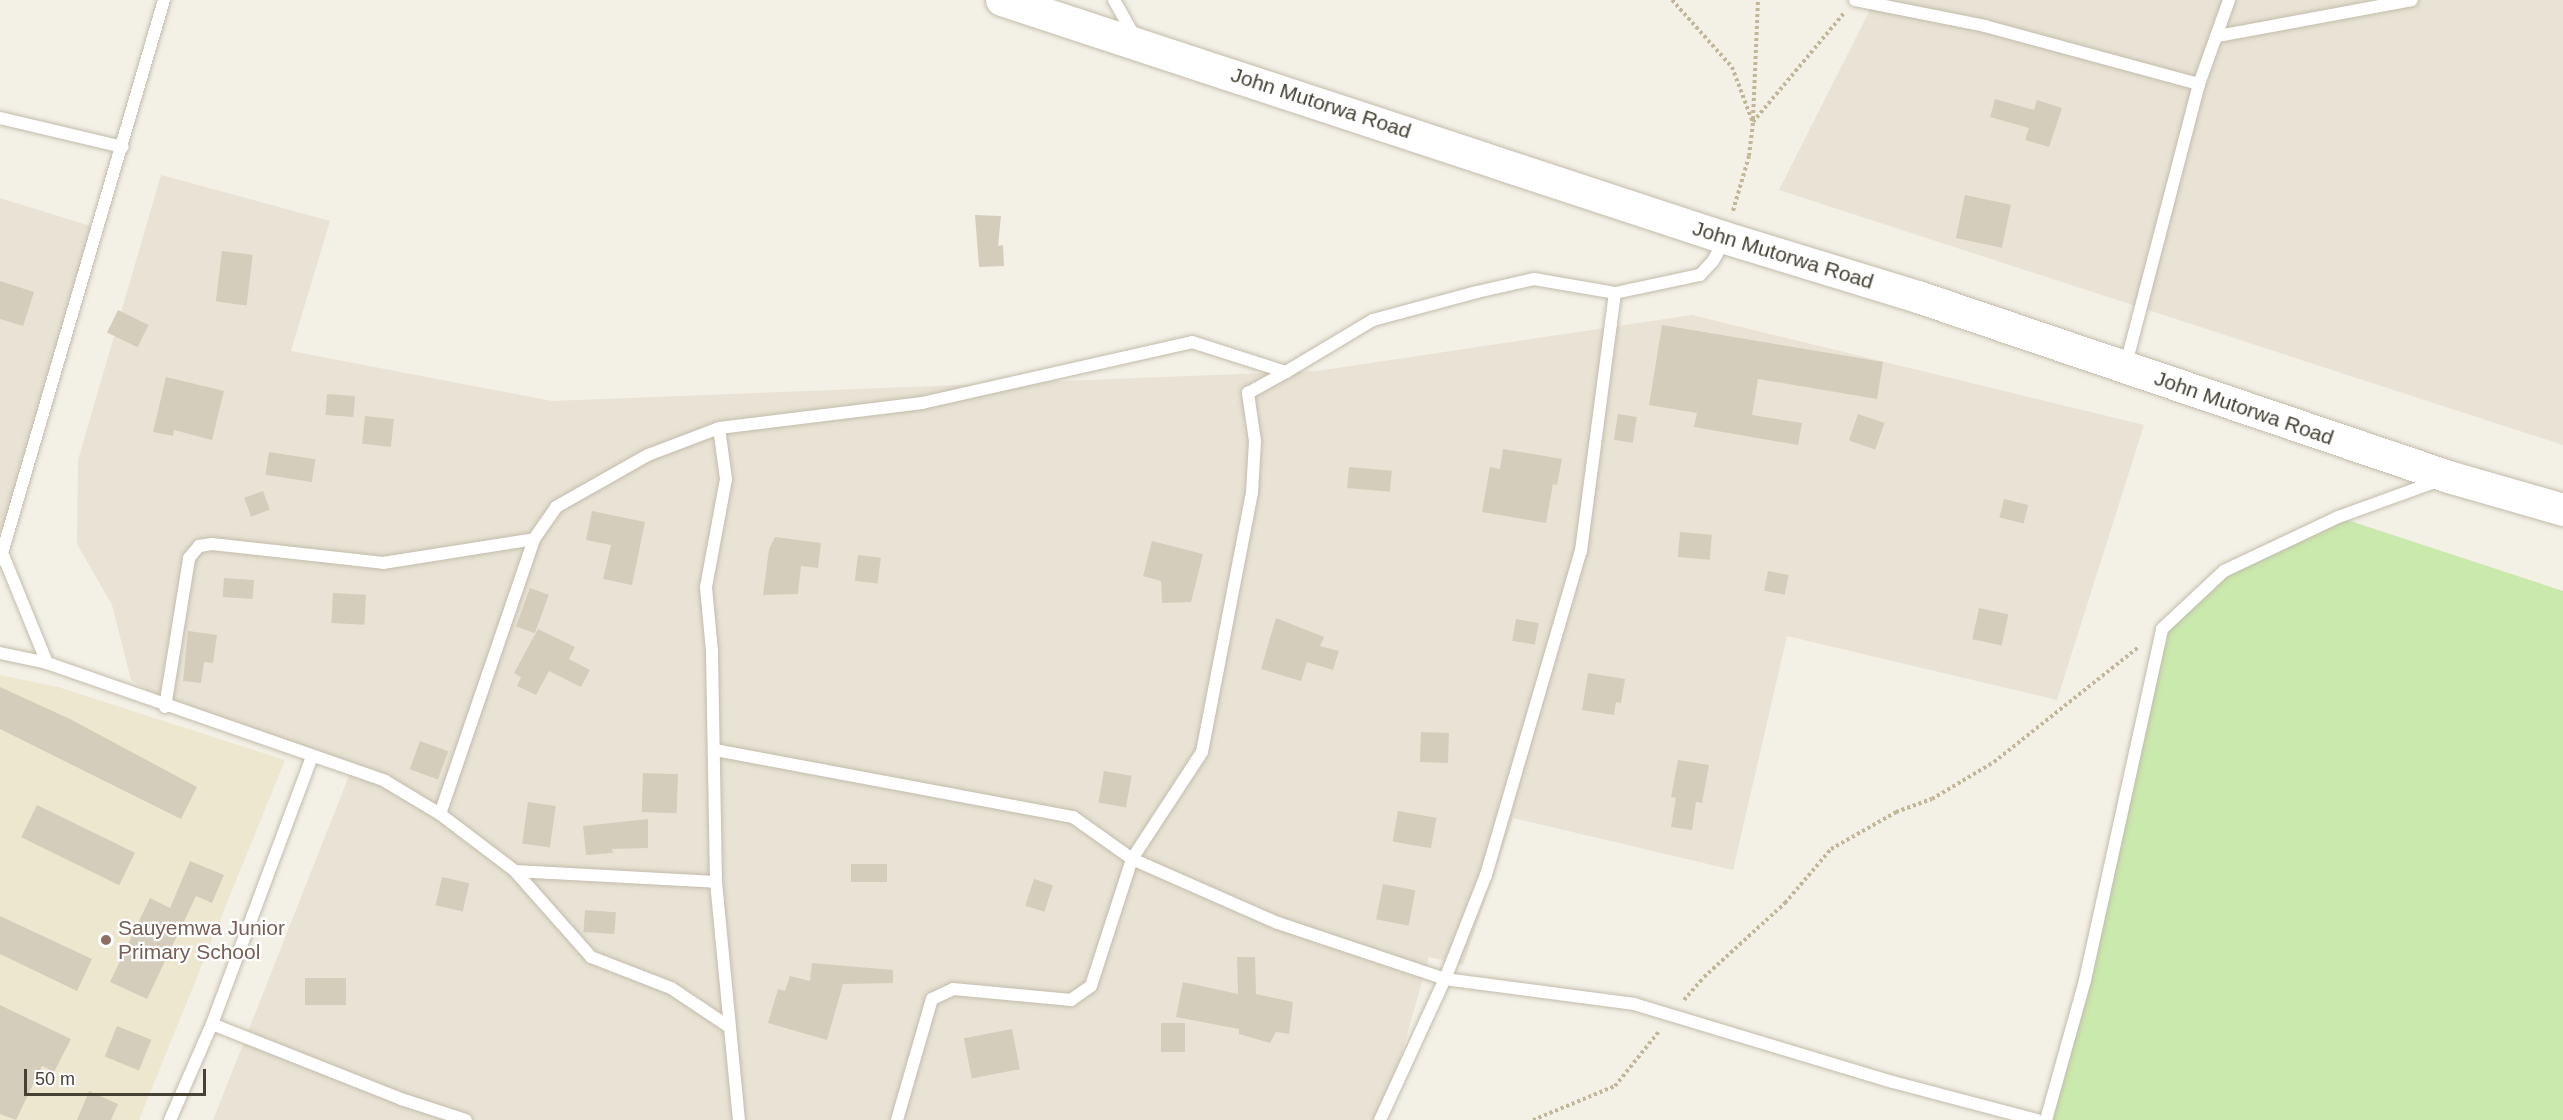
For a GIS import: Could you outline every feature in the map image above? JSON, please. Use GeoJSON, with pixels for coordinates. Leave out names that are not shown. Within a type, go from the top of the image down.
{"type":"FeatureCollection","features":[{"type":"Feature","properties":{"kind":"street","name":"John Mutorwa Road"},"geometry":{"type":"LineString","coordinates":[[1002,0],[1138,42],[1725,238],[1918,297],[2449,477],[2563,510]]}},
{"type":"Feature","properties":{"kind":"lane"},"geometry":{"type":"LineString","coordinates":[[47,663],[1,558],[123,147],[164,0]]}},
{"type":"Feature","properties":{"kind":"lane"},"geometry":{"type":"LineString","coordinates":[[1114,0],[1138,42]]}},
{"type":"Feature","properties":{"kind":"lane"},"geometry":{"type":"LineString","coordinates":[[1855,0],[1985,26],[2199,84]]}},
{"type":"Feature","properties":{"kind":"lane"},"geometry":{"type":"LineString","coordinates":[[2125,368],[2199,84],[2229,0]]}},
{"type":"Feature","properties":{"kind":"lane"},"geometry":{"type":"LineString","coordinates":[[2218,36],[2412,0]]}},
{"type":"Feature","properties":{"kind":"lane"},"geometry":{"type":"LineString","coordinates":[[0,118],[123,147]]}},
{"type":"Feature","properties":{"kind":"lane"},"geometry":{"type":"LineString","coordinates":[[897,1120],[932,999],[953,989],[1071,1000],[1091,986],[1132,858],[1202,752],[1252,493],[1255,441],[1248,393],[1374,320],[1534,279],[1615,293],[1700,275],[1713,261],[1725,238]]}},
{"type":"Feature","properties":{"kind":"lane"},"geometry":{"type":"LineString","coordinates":[[1380,1120],[1445,979],[1486,874],[1581,551],[1615,293]]}},
{"type":"Feature","properties":{"kind":"lane"},"geometry":{"type":"LineString","coordinates":[[440,814],[534,538],[556,507],[648,455],[719,428],[922,403],[1192,342],[1286,372]]}},
{"type":"Feature","properties":{"kind":"lane"},"geometry":{"type":"LineString","coordinates":[[719,428],[726,479],[706,587],[715,750],[716,882],[728,1026],[739,1120]]}},
{"type":"Feature","properties":{"kind":"lane"},"geometry":{"type":"LineString","coordinates":[[2046,1120],[2085,980],[2162,629],[2224,571],[2338,517],[2449,477]]}},
{"type":"Feature","properties":{"kind":"lane"},"geometry":{"type":"LineString","coordinates":[[165,707],[189,558],[199,546],[212,544],[382,563],[534,538]]}},
{"type":"Feature","properties":{"kind":"lane"},"geometry":{"type":"LineString","coordinates":[[0,653],[47,663],[165,707],[385,781],[440,814],[515,871],[591,957],[671,988],[728,1026]]}},
{"type":"Feature","properties":{"kind":"lane"},"geometry":{"type":"LineString","coordinates":[[715,750],[1073,817],[1132,858],[1278,923],[1445,979],[1634,1004],[1893,1082],[2037,1120]]}},
{"type":"Feature","properties":{"kind":"lane"},"geometry":{"type":"LineString","coordinates":[[170,1120],[212,1024],[312,756]]}},
{"type":"Feature","properties":{"kind":"lane"},"geometry":{"type":"LineString","coordinates":[[515,871],[716,882]]}},
{"type":"Feature","properties":{"kind":"lane"},"geometry":{"type":"LineString","coordinates":[[212,1024],[401,1099],[466,1120]]}},
{"type":"Feature","properties":{"kind":"path"},"geometry":{"type":"LineString","coordinates":[[1672,0],[1731,67],[1753,123]]}},
{"type":"Feature","properties":{"kind":"path"},"geometry":{"type":"LineString","coordinates":[[1725,238],[1749,156],[1753,123],[1758,0]]}},
{"type":"Feature","properties":{"kind":"path"},"geometry":{"type":"LineString","coordinates":[[1753,123],[1855,0]]}},
{"type":"Feature","properties":{"kind":"path"},"geometry":{"type":"LineString","coordinates":[[1533,1120],[1615,1086],[1704,977],[1785,903],[1831,849],[1896,812],[1932,799],[1994,762],[2162,629]]}},
{"type":"Feature","properties":{"kind":"shaded area"},"geometry":{"type":"Polygon","coordinates":[[[1875,0],[2563,0],[2563,445],[1779,190],[1875,0]]]}},
{"type":"Feature","properties":{"kind":"shaded area"},"geometry":{"type":"Polygon","coordinates":[[[161,175],[330,221],[291,351],[552,401],[1317,371],[1692,315],[2144,425],[2057,700],[1787,636],[1733,870],[1513,818],[1463,965],[1429,957],[1383,1120],[213,1120],[354,763],[188,716],[131,680],[112,605],[77,544],[78,460],[161,175]]]}},
{"type":"Feature","properties":{"kind":"shaded area"},"geometry":{"type":"Polygon","coordinates":[[[0,198],[103,230],[0,552],[0,198]]]}},
{"type":"Feature","properties":{"kind":"shaded area","name":"Sauyemwa Junior Primary School"},"geometry":{"type":"Polygon","coordinates":[[[0,675],[58,687],[285,760],[139,1120],[0,1120],[0,675]]]}},
{"type":"Feature","properties":{"kind":"green space"},"geometry":{"type":"Polygon","coordinates":[[[2338,517],[2563,591],[2563,1120],[2046,1120],[2162,629],[2224,571],[2338,517]]]}},
{"type":"Feature","properties":{"kind":"building"},"geometry":{"type":"Polygon","coordinates":[[[1995,99],[2034,110],[2037,100],[2062,108],[2049,147],[2025,140],[2029,128],[1990,117],[1995,99]]]}},
{"type":"Feature","properties":{"kind":"building"},"geometry":{"type":"Polygon","coordinates":[[[1965,195],[2011,205],[2002,248],[1956,238],[1965,195]]]}},
{"type":"Feature","properties":{"kind":"building"},"geometry":{"type":"Polygon","coordinates":[[[975,215],[1001,216],[998,246],[1003,245],[1004,266],[979,267],[975,215]]]}},
{"type":"Feature","properties":{"kind":"building"},"geometry":{"type":"Polygon","coordinates":[[[222,251],[253,255],[247,305],[216,302],[222,251]]]}},
{"type":"Feature","properties":{"kind":"building"},"geometry":{"type":"Polygon","coordinates":[[[0,281],[34,292],[23,326],[0,319],[0,281]]]}},
{"type":"Feature","properties":{"kind":"building"},"geometry":{"type":"Polygon","coordinates":[[[118,310],[149,325],[138,347],[107,332],[118,310]]]}},
{"type":"Feature","properties":{"kind":"building"},"geometry":{"type":"Polygon","coordinates":[[[1662,325],[1883,362],[1877,399],[1758,379],[1752,415],[1802,423],[1798,445],[1694,427],[1697,413],[1649,405],[1662,325]]]}},
{"type":"Feature","properties":{"kind":"building"},"geometry":{"type":"Polygon","coordinates":[[[166,377],[224,391],[212,440],[174,430],[173,436],[153,432],[166,377]]]}},
{"type":"Feature","properties":{"kind":"building"},"geometry":{"type":"Polygon","coordinates":[[[327,394],[355,396],[353,417],[326,415],[327,394]]]}},
{"type":"Feature","properties":{"kind":"building"},"geometry":{"type":"Polygon","coordinates":[[[1618,414],[1637,417],[1633,443],[1614,440],[1618,414]]]}},
{"type":"Feature","properties":{"kind":"building"},"geometry":{"type":"Polygon","coordinates":[[[1858,414],[1884,423],[1875,450],[1849,440],[1858,414]]]}},
{"type":"Feature","properties":{"kind":"building"},"geometry":{"type":"Polygon","coordinates":[[[365,416],[394,419],[391,447],[362,444],[365,416]]]}},
{"type":"Feature","properties":{"kind":"building"},"geometry":{"type":"Polygon","coordinates":[[[1503,449],[1562,459],[1557,485],[1553,484],[1546,523],[1482,512],[1490,467],[1500,469],[1503,449]]]}},
{"type":"Feature","properties":{"kind":"building"},"geometry":{"type":"Polygon","coordinates":[[[269,452],[315,459],[312,482],[265,475],[269,452]]]}},
{"type":"Feature","properties":{"kind":"building"},"geometry":{"type":"Polygon","coordinates":[[[1349,467],[1392,471],[1390,492],[1347,488],[1349,467]]]}},
{"type":"Feature","properties":{"kind":"building"},"geometry":{"type":"Polygon","coordinates":[[[263,491],[270,510],[251,517],[244,498],[263,491]]]}},
{"type":"Feature","properties":{"kind":"building"},"geometry":{"type":"Polygon","coordinates":[[[2004,499],[2028,505],[2024,523],[1999,517],[2004,499]]]}},
{"type":"Feature","properties":{"kind":"building"},"geometry":{"type":"Polygon","coordinates":[[[592,511],[645,522],[632,585],[603,579],[611,545],[586,540],[592,511]]]}},
{"type":"Feature","properties":{"kind":"building"},"geometry":{"type":"Polygon","coordinates":[[[1680,532],[1712,535],[1710,560],[1678,557],[1680,532]]]}},
{"type":"Feature","properties":{"kind":"building"},"geometry":{"type":"Polygon","coordinates":[[[775,537],[821,543],[818,568],[801,566],[798,594],[763,595],[769,549],[775,537]]]}},
{"type":"Feature","properties":{"kind":"building"},"geometry":{"type":"Polygon","coordinates":[[[1152,541],[1203,554],[1191,602],[1162,603],[1161,581],[1143,576],[1152,541]]]}},
{"type":"Feature","properties":{"kind":"building"},"geometry":{"type":"Polygon","coordinates":[[[858,555],[881,558],[878,584],[855,581],[858,555]]]}},
{"type":"Feature","properties":{"kind":"building"},"geometry":{"type":"Polygon","coordinates":[[[1768,571],[1789,575],[1785,595],[1764,591],[1768,571]]]}},
{"type":"Feature","properties":{"kind":"building"},"geometry":{"type":"Polygon","coordinates":[[[224,578],[254,580],[253,599],[223,597],[224,578]]]}},
{"type":"Feature","properties":{"kind":"building"},"geometry":{"type":"Polygon","coordinates":[[[530,588],[549,595],[535,633],[516,627],[530,588]]]}},
{"type":"Feature","properties":{"kind":"building"},"geometry":{"type":"Polygon","coordinates":[[[333,593],[366,595],[364,625],[331,623],[333,593]]]}},
{"type":"Feature","properties":{"kind":"building"},"geometry":{"type":"Polygon","coordinates":[[[1979,608],[2008,614],[2002,646],[1972,639],[1979,608]]]}},
{"type":"Feature","properties":{"kind":"building"},"geometry":{"type":"Polygon","coordinates":[[[1276,618],[1324,637],[1320,646],[1339,651],[1333,670],[1307,662],[1301,681],[1261,669],[1276,618]]]}},
{"type":"Feature","properties":{"kind":"building"},"geometry":{"type":"Polygon","coordinates":[[[1516,619],[1539,623],[1535,645],[1512,641],[1516,619]]]}},
{"type":"Feature","properties":{"kind":"building"},"geometry":{"type":"Polygon","coordinates":[[[538,629],[575,647],[569,659],[590,670],[581,687],[549,671],[536,695],[517,686],[521,677],[514,673],[538,629]]]}},
{"type":"Feature","properties":{"kind":"building"},"geometry":{"type":"Polygon","coordinates":[[[188,631],[217,635],[213,663],[204,662],[201,683],[183,681],[188,631]]]}},
{"type":"Feature","properties":{"kind":"building"},"geometry":{"type":"Polygon","coordinates":[[[1588,673],[1625,679],[1621,703],[1616,702],[1614,715],[1582,710],[1588,673]]]}},
{"type":"Feature","properties":{"kind":"building"},"geometry":{"type":"Polygon","coordinates":[[[0,687],[70,719],[197,787],[181,819],[0,729],[0,687]]]}},
{"type":"Feature","properties":{"kind":"building"},"geometry":{"type":"Polygon","coordinates":[[[1421,732],[1449,733],[1448,763],[1420,762],[1421,732]]]}},
{"type":"Feature","properties":{"kind":"building"},"geometry":{"type":"Polygon","coordinates":[[[420,741],[448,751],[438,779],[410,769],[420,741]]]}},
{"type":"Feature","properties":{"kind":"building"},"geometry":{"type":"Polygon","coordinates":[[[1678,760],[1709,765],[1702,803],[1696,802],[1692,830],[1671,827],[1676,798],[1671,797],[1678,760]]]}},
{"type":"Feature","properties":{"kind":"building"},"geometry":{"type":"Polygon","coordinates":[[[1104,771],[1132,776],[1126,807],[1098,803],[1104,771]]]}},
{"type":"Feature","properties":{"kind":"building"},"geometry":{"type":"Polygon","coordinates":[[[643,773],[678,774],[677,813],[642,812],[643,773]]]}},
{"type":"Feature","properties":{"kind":"building"},"geometry":{"type":"Polygon","coordinates":[[[528,802],[556,806],[550,847],[522,844],[528,802]]]}},
{"type":"Feature","properties":{"kind":"building"},"geometry":{"type":"Polygon","coordinates":[[[37,805],[135,853],[119,885],[21,837],[37,805]]]}},
{"type":"Feature","properties":{"kind":"building"},"geometry":{"type":"Polygon","coordinates":[[[1398,811],[1436,818],[1431,848],[1393,842],[1398,811]]]}},
{"type":"Feature","properties":{"kind":"building"},"geometry":{"type":"Polygon","coordinates":[[[648,819],[648,848],[612,849],[613,853],[586,855],[583,826],[648,819]]]}},
{"type":"Feature","properties":{"kind":"building"},"geometry":{"type":"Polygon","coordinates":[[[190,861],[224,875],[212,903],[196,896],[147,999],[110,982],[150,898],[170,908],[190,861]]]}},
{"type":"Feature","properties":{"kind":"building"},"geometry":{"type":"Polygon","coordinates":[[[851,864],[887,864],[887,882],[851,882],[851,864]]]}},
{"type":"Feature","properties":{"kind":"building"},"geometry":{"type":"Polygon","coordinates":[[[442,877],[469,883],[463,912],[435,905],[442,877]]]}},
{"type":"Feature","properties":{"kind":"building"},"geometry":{"type":"Polygon","coordinates":[[[1034,879],[1053,885],[1044,912],[1025,906],[1034,879]]]}},
{"type":"Feature","properties":{"kind":"building"},"geometry":{"type":"Polygon","coordinates":[[[1383,884],[1415,890],[1409,926],[1376,919],[1383,884]]]}},
{"type":"Feature","properties":{"kind":"building"},"geometry":{"type":"Polygon","coordinates":[[[585,910],[616,912],[614,934],[583,932],[585,910]]]}},
{"type":"Feature","properties":{"kind":"building"},"geometry":{"type":"Polygon","coordinates":[[[0,916],[92,959],[77,991],[0,954],[0,916]]]}},
{"type":"Feature","properties":{"kind":"building"},"geometry":{"type":"Polygon","coordinates":[[[1237,957],[1255,957],[1256,994],[1293,1002],[1289,1034],[1276,1032],[1270,1043],[1239,1034],[1239,1029],[1176,1017],[1183,982],[1238,994],[1237,957]]]}},
{"type":"Feature","properties":{"kind":"building"},"geometry":{"type":"Polygon","coordinates":[[[812,963],[893,970],[893,983],[843,984],[827,1040],[768,1023],[778,989],[785,991],[790,976],[810,981],[812,963]]]}},
{"type":"Feature","properties":{"kind":"building"},"geometry":{"type":"Polygon","coordinates":[[[305,978],[346,978],[346,1005],[305,1005],[305,978]]]}},
{"type":"Feature","properties":{"kind":"building"},"geometry":{"type":"Polygon","coordinates":[[[0,1005],[71,1039],[54,1072],[42,1066],[16,1120],[0,1114],[0,1005]]]}},
{"type":"Feature","properties":{"kind":"building"},"geometry":{"type":"Polygon","coordinates":[[[1161,1023],[1185,1023],[1185,1052],[1161,1052],[1161,1023]]]}},
{"type":"Feature","properties":{"kind":"building"},"geometry":{"type":"Polygon","coordinates":[[[117,1026],[151,1040],[139,1070],[105,1057],[117,1026]]]}},
{"type":"Feature","properties":{"kind":"building"},"geometry":{"type":"Polygon","coordinates":[[[1012,1029],[1020,1069],[972,1079],[964,1038],[1012,1029]]]}},
{"type":"Feature","properties":{"kind":"building"},"geometry":{"type":"Polygon","coordinates":[[[89,1091],[118,1104],[111,1120],[77,1120],[89,1091]]]}},
{"type":"Feature","properties":{"kind":"place","name":"Sauyemwa Junior Primary School"},"geometry":{"type":"Point","coordinates":[106,940]}}]}
